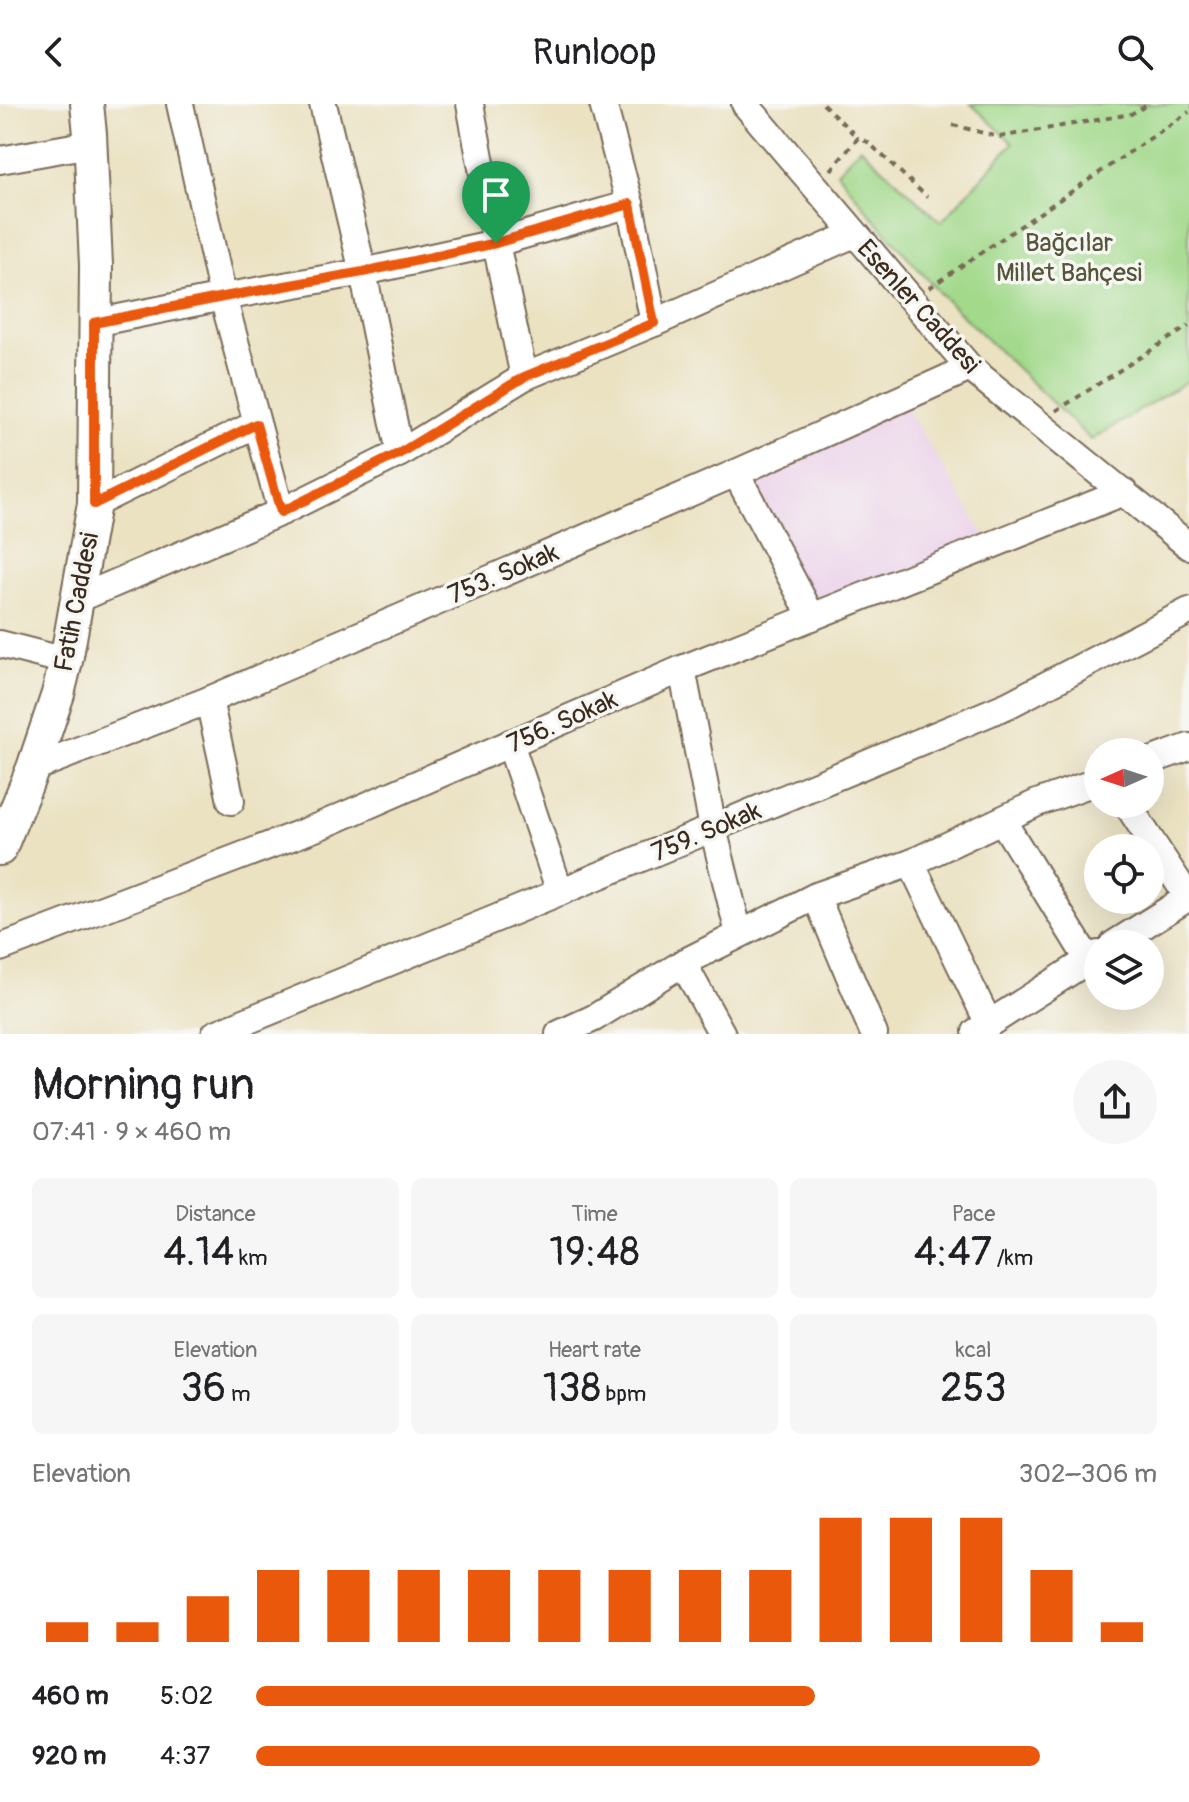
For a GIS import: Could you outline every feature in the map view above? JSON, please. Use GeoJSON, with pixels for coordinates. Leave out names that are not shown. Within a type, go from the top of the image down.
{"type":"FeatureCollection","features":[{"type":"Feature","properties":{"kind":"main road","name":"Fatih Caddesi"},"geometry":{"type":"LineString","coordinates":[[0,849],[33,768],[58,694],[94,504],[96,265],[87,104]]}},
{"type":"Feature","properties":{"kind":"street"},"geometry":{"type":"LineString","coordinates":[[180,104],[223,297],[281,512]]}},
{"type":"Feature","properties":{"kind":"street"},"geometry":{"type":"LineString","coordinates":[[323,104],[363,272],[400,453]]}},
{"type":"Feature","properties":{"kind":"street"},"geometry":{"type":"LineString","coordinates":[[470,104],[524,377]]}},
{"type":"Feature","properties":{"kind":"street"},"geometry":{"type":"LineString","coordinates":[[603,104],[630,204],[654,323]]}},
{"type":"Feature","properties":{"kind":"street","name":"Esenler Caddesi"},"geometry":{"type":"LineString","coordinates":[[745,104],[970,368],[1189,546]]}},
{"type":"Feature","properties":{"kind":"street"},"geometry":{"type":"LineString","coordinates":[[0,160],[90,144]]}},
{"type":"Feature","properties":{"kind":"street"},"geometry":{"type":"LineString","coordinates":[[94,323],[363,272],[496,243],[630,204]]}},
{"type":"Feature","properties":{"kind":"street"},"geometry":{"type":"LineString","coordinates":[[78,599],[281,512],[400,453],[524,377],[854,234]]}},
{"type":"Feature","properties":{"kind":"street","name":"753. Sokak"},"geometry":{"type":"LineString","coordinates":[[33,768],[209,700],[736,473],[970,368]]}},
{"type":"Feature","properties":{"kind":"street"},"geometry":{"type":"LineString","coordinates":[[94,504],[256,424]]}},
{"type":"Feature","properties":{"kind":"street"},"geometry":{"type":"LineString","coordinates":[[736,473],[812,617]]}},
{"type":"Feature","properties":{"kind":"street","name":"756. Sokak"},"geometry":{"type":"LineString","coordinates":[[0,948],[320,826],[682,669],[1124,492]]}},
{"type":"Feature","properties":{"kind":"street","name":"759. Sokak"},"geometry":{"type":"LineString","coordinates":[[215,1034],[1008,705],[1189,611]]}},
{"type":"Feature","properties":{"kind":"street"},"geometry":{"type":"LineString","coordinates":[[0,644],[66,661]]}},
{"type":"Feature","properties":{"kind":"street"},"geometry":{"type":"LineString","coordinates":[[682,669],[713,828],[739,934]]}},
{"type":"Feature","properties":{"kind":"street"},"geometry":{"type":"LineString","coordinates":[[209,700],[231,801]]}},
{"type":"Feature","properties":{"kind":"street"},"geometry":{"type":"LineString","coordinates":[[510,743],[560,892]]}},
{"type":"Feature","properties":{"kind":"street"},"geometry":{"type":"LineString","coordinates":[[1164,756],[1189,747]]}},
{"type":"Feature","properties":{"kind":"street"},"geometry":{"type":"LineString","coordinates":[[559,1034],[598,1026],[683,963],[816,896],[911,863],[1037,803],[1084,786]]}},
{"type":"Feature","properties":{"kind":"street"},"geometry":{"type":"LineString","coordinates":[[1136,818],[1189,897],[1136,930]]}},
{"type":"Feature","properties":{"kind":"street"},"geometry":{"type":"LineString","coordinates":[[1002,820],[1084,944]]}},
{"type":"Feature","properties":{"kind":"street"},"geometry":{"type":"LineString","coordinates":[[911,863],[981,1029],[1084,964]]}},
{"type":"Feature","properties":{"kind":"street"},"geometry":{"type":"LineString","coordinates":[[816,896],[874,1034]]}},
{"type":"Feature","properties":{"kind":"street"},"geometry":{"type":"LineString","coordinates":[[683,963],[722,1034]]}},
{"type":"Feature","properties":{"kind":"path"},"geometry":{"type":"LineString","coordinates":[[823,104],[927,197]]}},
{"type":"Feature","properties":{"kind":"path"},"geometry":{"type":"LineString","coordinates":[[953,125],[999,137],[1131,114],[1149,104]]}},
{"type":"Feature","properties":{"kind":"path"},"geometry":{"type":"LineString","coordinates":[[911,300],[1189,112]]}},
{"type":"Feature","properties":{"kind":"path"},"geometry":{"type":"LineString","coordinates":[[815,188],[858,138]]}},
{"type":"Feature","properties":{"kind":"path"},"geometry":{"type":"LineString","coordinates":[[1038,423],[1189,326]]}},
{"type":"Feature","properties":{"kind":"shaded area"},"geometry":{"type":"Polygon","coordinates":[[[905,405],[987,540],[814,612],[744,475],[905,405]]]}},
{"type":"Feature","properties":{"kind":"green space","name":"Bağcılar Millet Bahçesi"},"geometry":{"type":"Polygon","coordinates":[[[971,104],[1189,104],[1189,380],[1091,440],[943,297],[837,172],[860,147],[941,222],[1013,143],[971,104]]]}},
{"type":"Feature","properties":{"kind":"route"},"geometry":{"type":"LineString","coordinates":[[630,204],[654,323],[524,377],[400,453],[281,512],[256,424],[94,504],[94,323],[363,272],[496,243],[630,204]]}}]}
